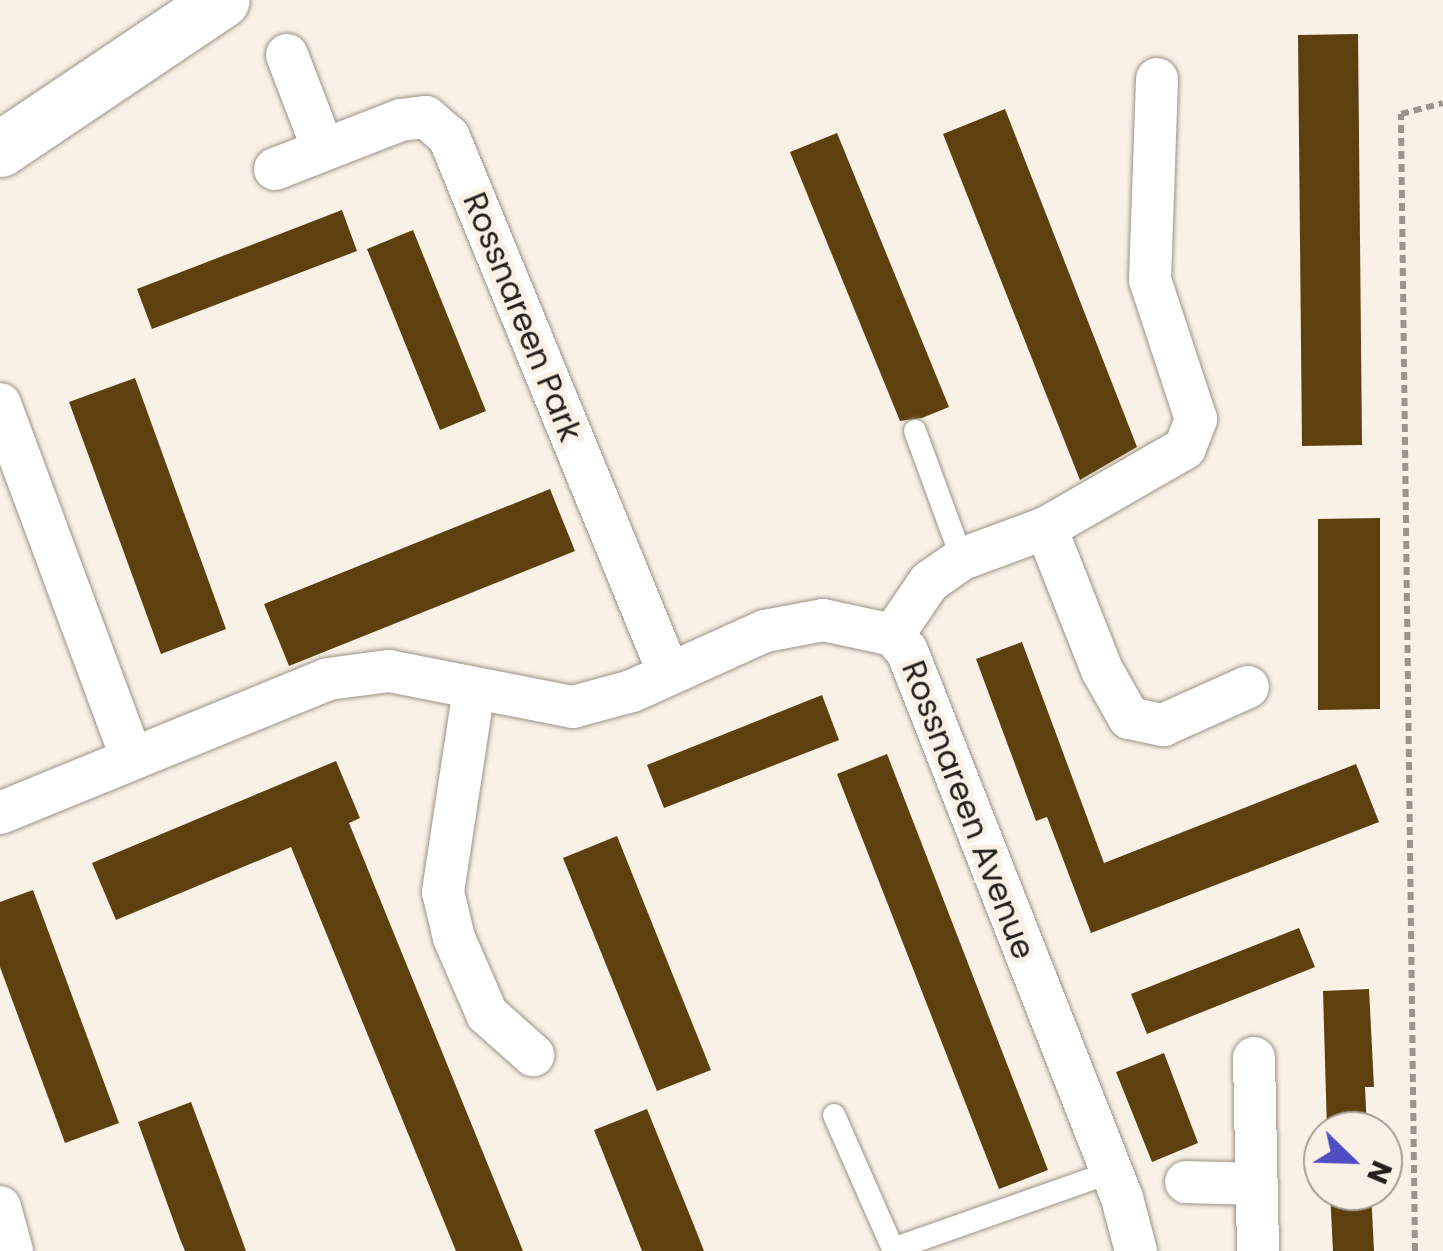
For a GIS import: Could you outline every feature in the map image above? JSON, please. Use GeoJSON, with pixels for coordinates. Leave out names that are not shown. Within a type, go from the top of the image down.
{"type":"FeatureCollection","features":[{"type":"Feature","properties":{"kind":"street"},"geometry":{"type":"LineString","coordinates":[[0,149],[222,0]]}},
{"type":"Feature","properties":{"kind":"street"},"geometry":{"type":"LineString","coordinates":[[288,56],[322,146]]}},
{"type":"Feature","properties":{"kind":"street"},"geometry":{"type":"LineString","coordinates":[[893,635],[930,582],[962,558],[1046,528],[1184,448],[1196,419],[1150,280],[1157,79]]}},
{"type":"Feature","properties":{"kind":"street","name":"Rossnareen Park"},"geometry":{"type":"LineString","coordinates":[[275,169],[322,146],[426,117],[449,138],[668,674]]}},
{"type":"Feature","properties":{"kind":"street"},"geometry":{"type":"LineString","coordinates":[[0,404],[132,758]]}},
{"type":"Feature","properties":{"kind":"street"},"geometry":{"type":"LineString","coordinates":[[1046,528],[1102,670],[1129,718],[1163,725],[1248,687]]}},
{"type":"Feature","properties":{"kind":"street","name":"Rossnareen Avenue"},"geometry":{"type":"LineString","coordinates":[[0,813],[328,680],[389,672],[572,706],[668,674],[764,631],[823,620],[893,635],[907,651],[1112,1172],[1136,1251]]}},
{"type":"Feature","properties":{"kind":"street"},"geometry":{"type":"LineString","coordinates":[[474,689],[444,892],[454,938],[488,1014],[533,1055]]}},
{"type":"Feature","properties":{"kind":"street"},"geometry":{"type":"LineString","coordinates":[[1254,1058],[1258,1251]]}},
{"type":"Feature","properties":{"kind":"street"},"geometry":{"type":"LineString","coordinates":[[1186,1182],[1257,1184]]}},
{"type":"Feature","properties":{"kind":"street"},"geometry":{"type":"LineString","coordinates":[[0,1206],[12,1251]]}},
{"type":"Feature","properties":{"kind":"lane"},"geometry":{"type":"LineString","coordinates":[[915,431],[962,558]]}},
{"type":"Feature","properties":{"kind":"lane"},"geometry":{"type":"LineString","coordinates":[[834,1115],[893,1248],[1112,1172]]}},
{"type":"Feature","properties":{"kind":"path"},"geometry":{"type":"LineString","coordinates":[[1415,1251],[1401,114],[1443,103]]}},
{"type":"Feature","properties":{"kind":"building"},"geometry":{"type":"Polygon","coordinates":[[[1358,34],[1362,445],[1302,446],[1298,35],[1358,34]]]}},
{"type":"Feature","properties":{"kind":"building"},"geometry":{"type":"Polygon","coordinates":[[[1005,109],[1137,447],[1080,480],[943,134],[1005,109]]]}},
{"type":"Feature","properties":{"kind":"building"},"geometry":{"type":"Polygon","coordinates":[[[837,133],[949,407],[922,418],[900,421],[790,152],[837,133]]]}},
{"type":"Feature","properties":{"kind":"building"},"geometry":{"type":"Polygon","coordinates":[[[342,210],[357,251],[152,329],[137,289],[342,210]]]}},
{"type":"Feature","properties":{"kind":"building"},"geometry":{"type":"Polygon","coordinates":[[[413,230],[486,411],[440,430],[367,249],[413,230]]]}},
{"type":"Feature","properties":{"kind":"building"},"geometry":{"type":"Polygon","coordinates":[[[135,378],[226,629],[161,654],[69,402],[135,378]]]}},
{"type":"Feature","properties":{"kind":"building"},"geometry":{"type":"Polygon","coordinates":[[[550,489],[575,551],[289,666],[264,604],[550,489]]]}},
{"type":"Feature","properties":{"kind":"building"},"geometry":{"type":"Polygon","coordinates":[[[1380,518],[1380,709],[1318,710],[1318,519],[1380,518]]]}},
{"type":"Feature","properties":{"kind":"building"},"geometry":{"type":"Polygon","coordinates":[[[1022,642],[1104,863],[1356,764],[1379,822],[1091,933],[1047,817],[1036,821],[976,659],[1022,642]]]}},
{"type":"Feature","properties":{"kind":"building"},"geometry":{"type":"Polygon","coordinates":[[[822,695],[839,740],[664,808],[647,765],[822,695]]]}},
{"type":"Feature","properties":{"kind":"building"},"geometry":{"type":"Polygon","coordinates":[[[887,754],[1048,1170],[999,1189],[837,774],[887,754]]]}},
{"type":"Feature","properties":{"kind":"building"},"geometry":{"type":"Polygon","coordinates":[[[336,761],[360,818],[349,823],[523,1251],[456,1251],[291,847],[116,920],[92,863],[336,761]]]}},
{"type":"Feature","properties":{"kind":"building"},"geometry":{"type":"Polygon","coordinates":[[[617,836],[711,1070],[657,1091],[563,858],[617,836]]]}},
{"type":"Feature","properties":{"kind":"building"},"geometry":{"type":"Polygon","coordinates":[[[33,890],[119,1123],[65,1143],[0,967],[0,902],[33,890]]]}},
{"type":"Feature","properties":{"kind":"building"},"geometry":{"type":"Polygon","coordinates":[[[1299,928],[1315,967],[1147,1034],[1131,994],[1299,928]]]}},
{"type":"Feature","properties":{"kind":"building"},"geometry":{"type":"Polygon","coordinates":[[[1369,989],[1374,1087],[1365,1087],[1366,1111],[1326,1111],[1323,991],[1369,989]]]}},
{"type":"Feature","properties":{"kind":"building"},"geometry":{"type":"Polygon","coordinates":[[[1164,1053],[1198,1143],[1152,1162],[1116,1072],[1164,1053]]]}},
{"type":"Feature","properties":{"kind":"building"},"geometry":{"type":"Polygon","coordinates":[[[191,1102],[246,1251],[185,1251],[180,1239],[138,1122],[191,1102]]]}},
{"type":"Feature","properties":{"kind":"building"},"geometry":{"type":"Polygon","coordinates":[[[647,1109],[704,1251],[642,1251],[594,1130],[647,1109]]]}},
{"type":"Feature","properties":{"kind":"building"},"geometry":{"type":"Polygon","coordinates":[[[1331,1211],[1372,1211],[1374,1251],[1333,1251],[1331,1211]]]}}]}
